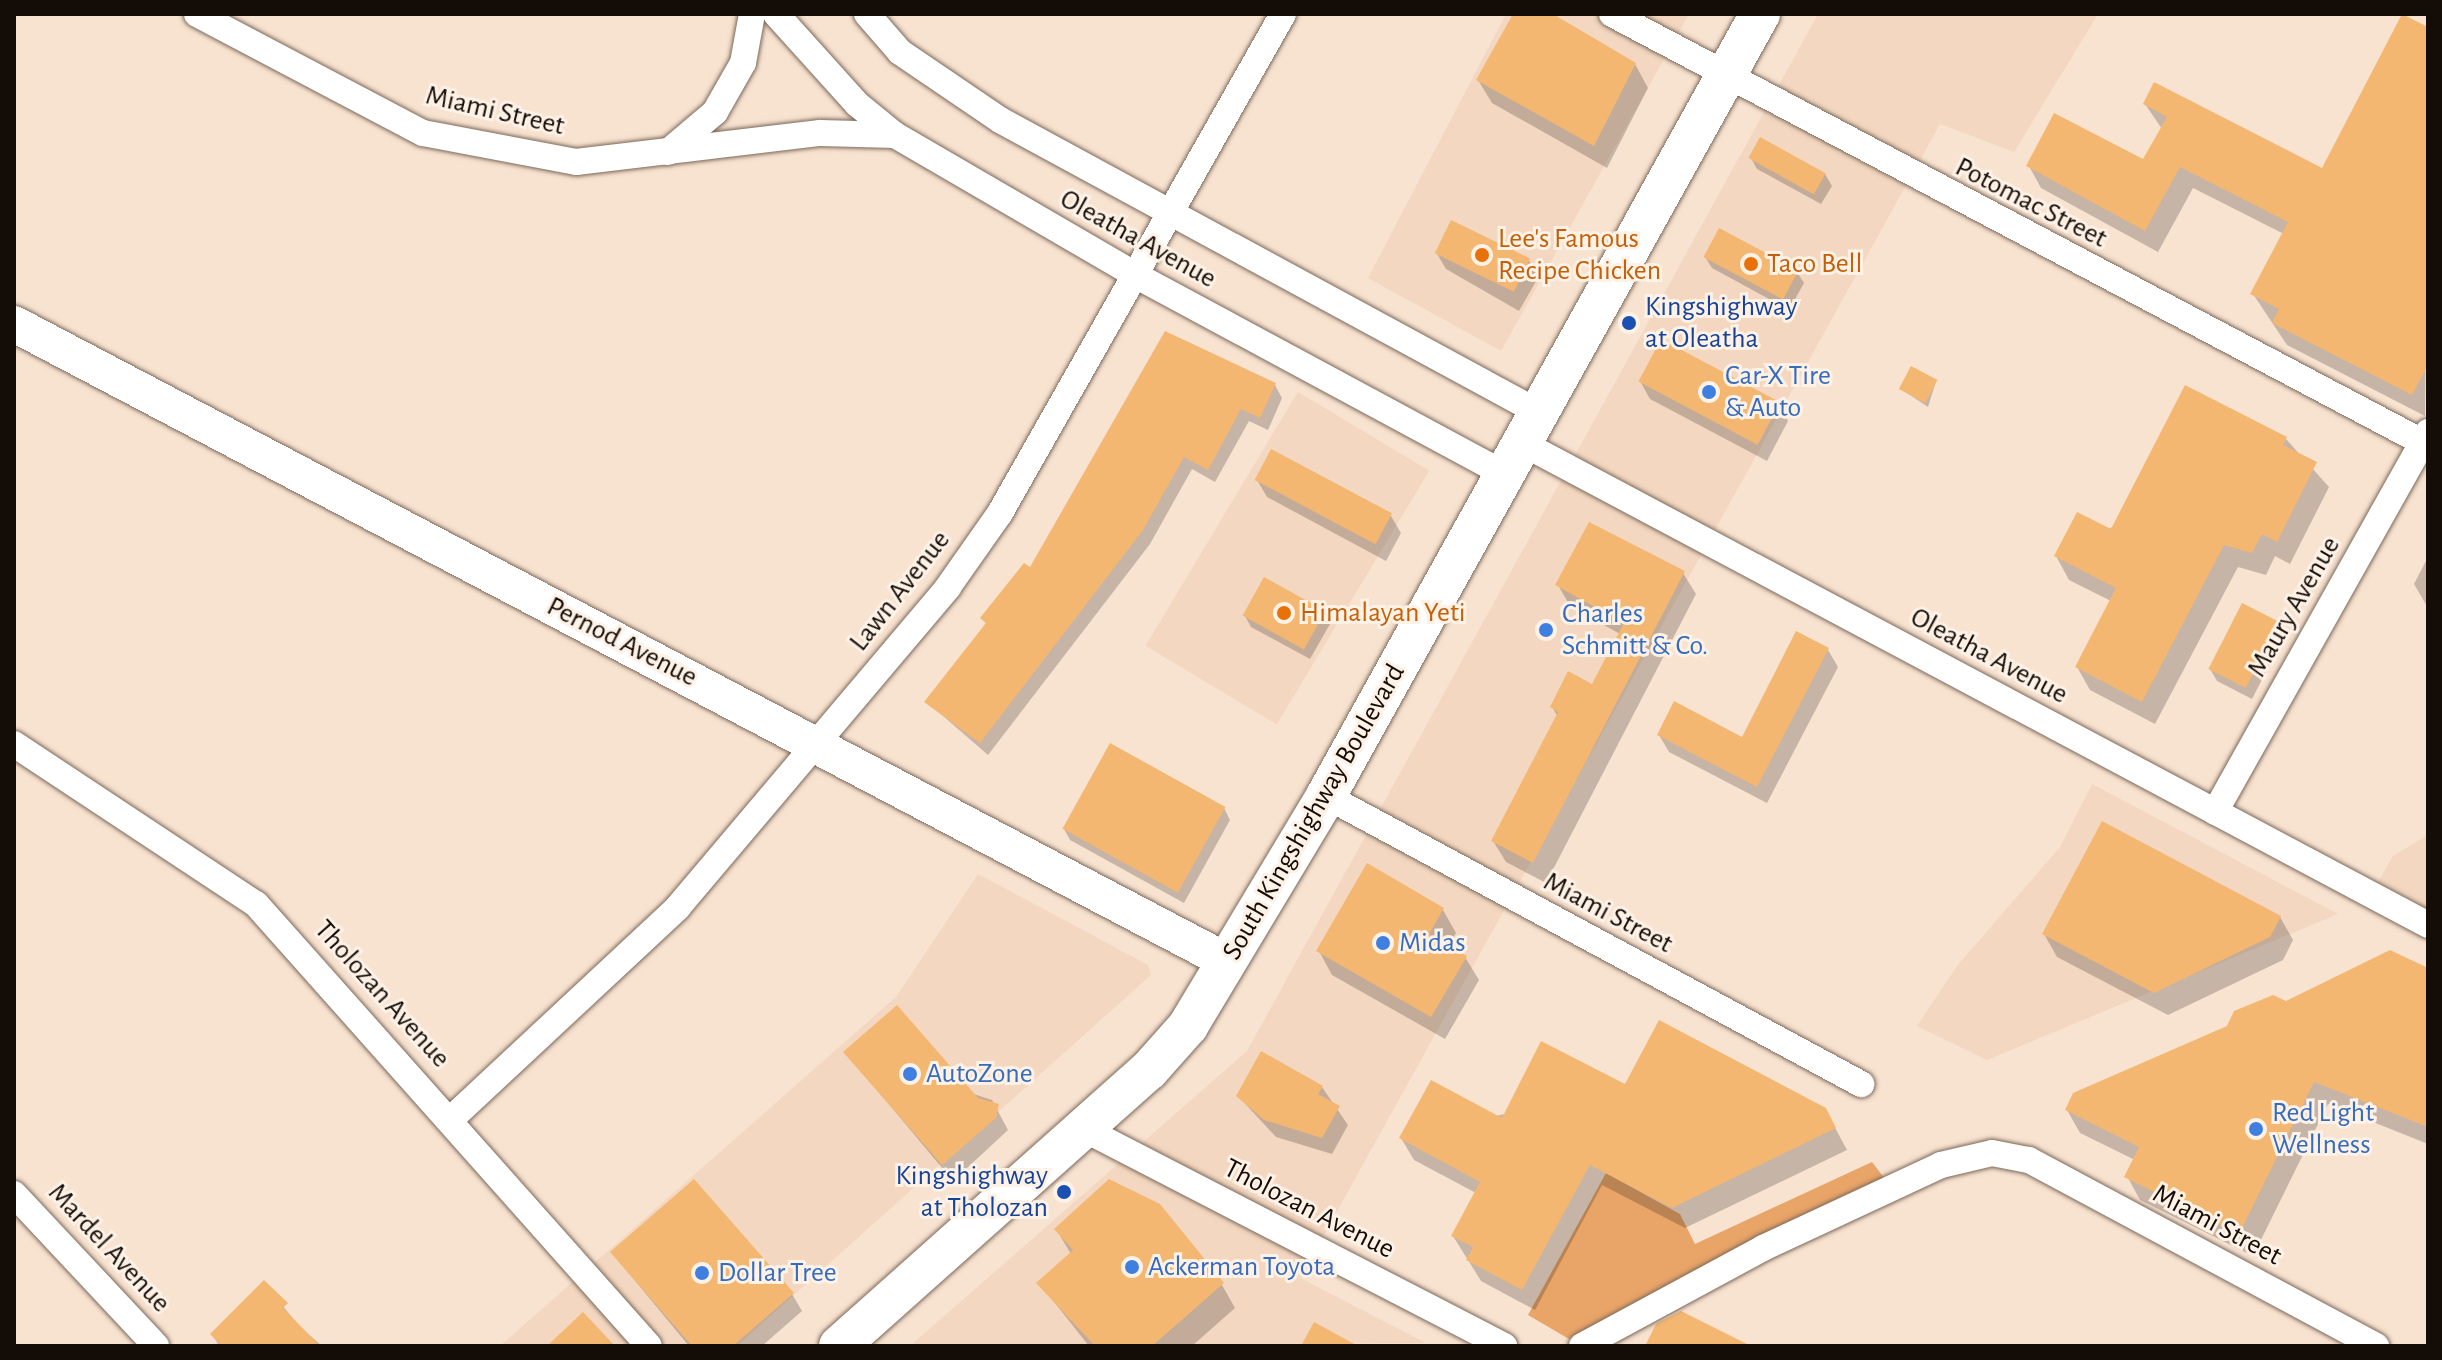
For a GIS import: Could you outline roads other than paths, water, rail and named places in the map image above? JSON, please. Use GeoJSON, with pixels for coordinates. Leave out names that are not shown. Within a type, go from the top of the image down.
{"type":"FeatureCollection","features":[{"type":"Feature","properties":{"kind":"main road","name":"South Kingshighway Boulevard"},"geometry":{"type":"LineString","coordinates":[[839,1346],[1084,1129],[1188,1026],[1326,796],[1760,14]]}},
{"type":"Feature","properties":{"kind":"street","name":"Miami Street"},"geometry":{"type":"LineString","coordinates":[[197,14],[423,133],[576,162],[661,156],[820,133],[895,135]]}},
{"type":"Feature","properties":{"kind":"street"},"geometry":{"type":"LineString","coordinates":[[661,156],[715,112],[743,63],[752,14]]}},
{"type":"Feature","properties":{"kind":"street","name":"Oleatha Avenue"},"geometry":{"type":"LineString","coordinates":[[776,14],[857,104],[895,135],[1137,276],[1521,443],[2428,925]]}},
{"type":"Feature","properties":{"kind":"street","name":"Oleatha Avenue"},"geometry":{"type":"LineString","coordinates":[[867,14],[950,90],[1172,211],[1521,443]]}},
{"type":"Feature","properties":{"kind":"street","name":"Lawn Avenue"},"geometry":{"type":"LineString","coordinates":[[451,1119],[678,907],[819,742],[1000,513],[1283,14]]}},
{"type":"Feature","properties":{"kind":"street","name":"Potomac Street"},"geometry":{"type":"LineString","coordinates":[[1612,14],[1725,76],[2425,437]]}},
{"type":"Feature","properties":{"kind":"street","name":"Pernod Avenue"},"geometry":{"type":"LineString","coordinates":[[14,324],[819,742],[1228,962]]}},
{"type":"Feature","properties":{"kind":"street","name":"Maury Avenue"},"geometry":{"type":"LineString","coordinates":[[2215,812],[2425,437]]}},
{"type":"Feature","properties":{"kind":"street","name":"Tholozan Avenue"},"geometry":{"type":"LineString","coordinates":[[14,744],[256,904],[451,1119],[649,1346]]}},
{"type":"Feature","properties":{"kind":"street","name":"Miami Street"},"geometry":{"type":"LineString","coordinates":[[1326,796],[1861,1084]]}},
{"type":"Feature","properties":{"kind":"street","name":"Tholozan Avenue"},"geometry":{"type":"LineString","coordinates":[[1084,1129],[1504,1346]]}},
{"type":"Feature","properties":{"kind":"street","name":"Miami Street"},"geometry":{"type":"LineString","coordinates":[[1582,1346],[1763,1248],[1941,1165],[1992,1153],[2029,1160],[2376,1346]]}},
{"type":"Feature","properties":{"kind":"street","name":"Mardel Avenue"},"geometry":{"type":"LineString","coordinates":[[14,1194],[156,1346]]}},
{"type":"Feature","properties":{"kind":"place","name":"Lee's Famous Recipe Chicken"},"geometry":{"type":"Point","coordinates":[1482,255]}},
{"type":"Feature","properties":{"kind":"place","name":"Taco Bell"},"geometry":{"type":"Point","coordinates":[1751,264]}},
{"type":"Feature","properties":{"kind":"place","name":"Kingshighway at Oleatha"},"geometry":{"type":"Point","coordinates":[1629,323]}},
{"type":"Feature","properties":{"kind":"place","name":"Car-X Tire & Auto"},"geometry":{"type":"Point","coordinates":[1709,392]}},
{"type":"Feature","properties":{"kind":"place","name":"Himalayan Yeti"},"geometry":{"type":"Point","coordinates":[1284,613]}},
{"type":"Feature","properties":{"kind":"place","name":"Charles Schmitt & Co."},"geometry":{"type":"Point","coordinates":[1546,630]}},
{"type":"Feature","properties":{"kind":"place","name":"Midas"},"geometry":{"type":"Point","coordinates":[1383,943]}},
{"type":"Feature","properties":{"kind":"place","name":"AutoZone"},"geometry":{"type":"Point","coordinates":[910,1074]}},
{"type":"Feature","properties":{"kind":"place","name":"Red Light Wellness"},"geometry":{"type":"Point","coordinates":[2256,1129]}},
{"type":"Feature","properties":{"kind":"place","name":"Kingshighway at Tholozan"},"geometry":{"type":"Point","coordinates":[1064,1192]}},
{"type":"Feature","properties":{"kind":"place","name":"Ackerman Toyota"},"geometry":{"type":"Point","coordinates":[1132,1267]}},
{"type":"Feature","properties":{"kind":"place","name":"Dollar Tree"},"geometry":{"type":"Point","coordinates":[702,1273]}}]}
